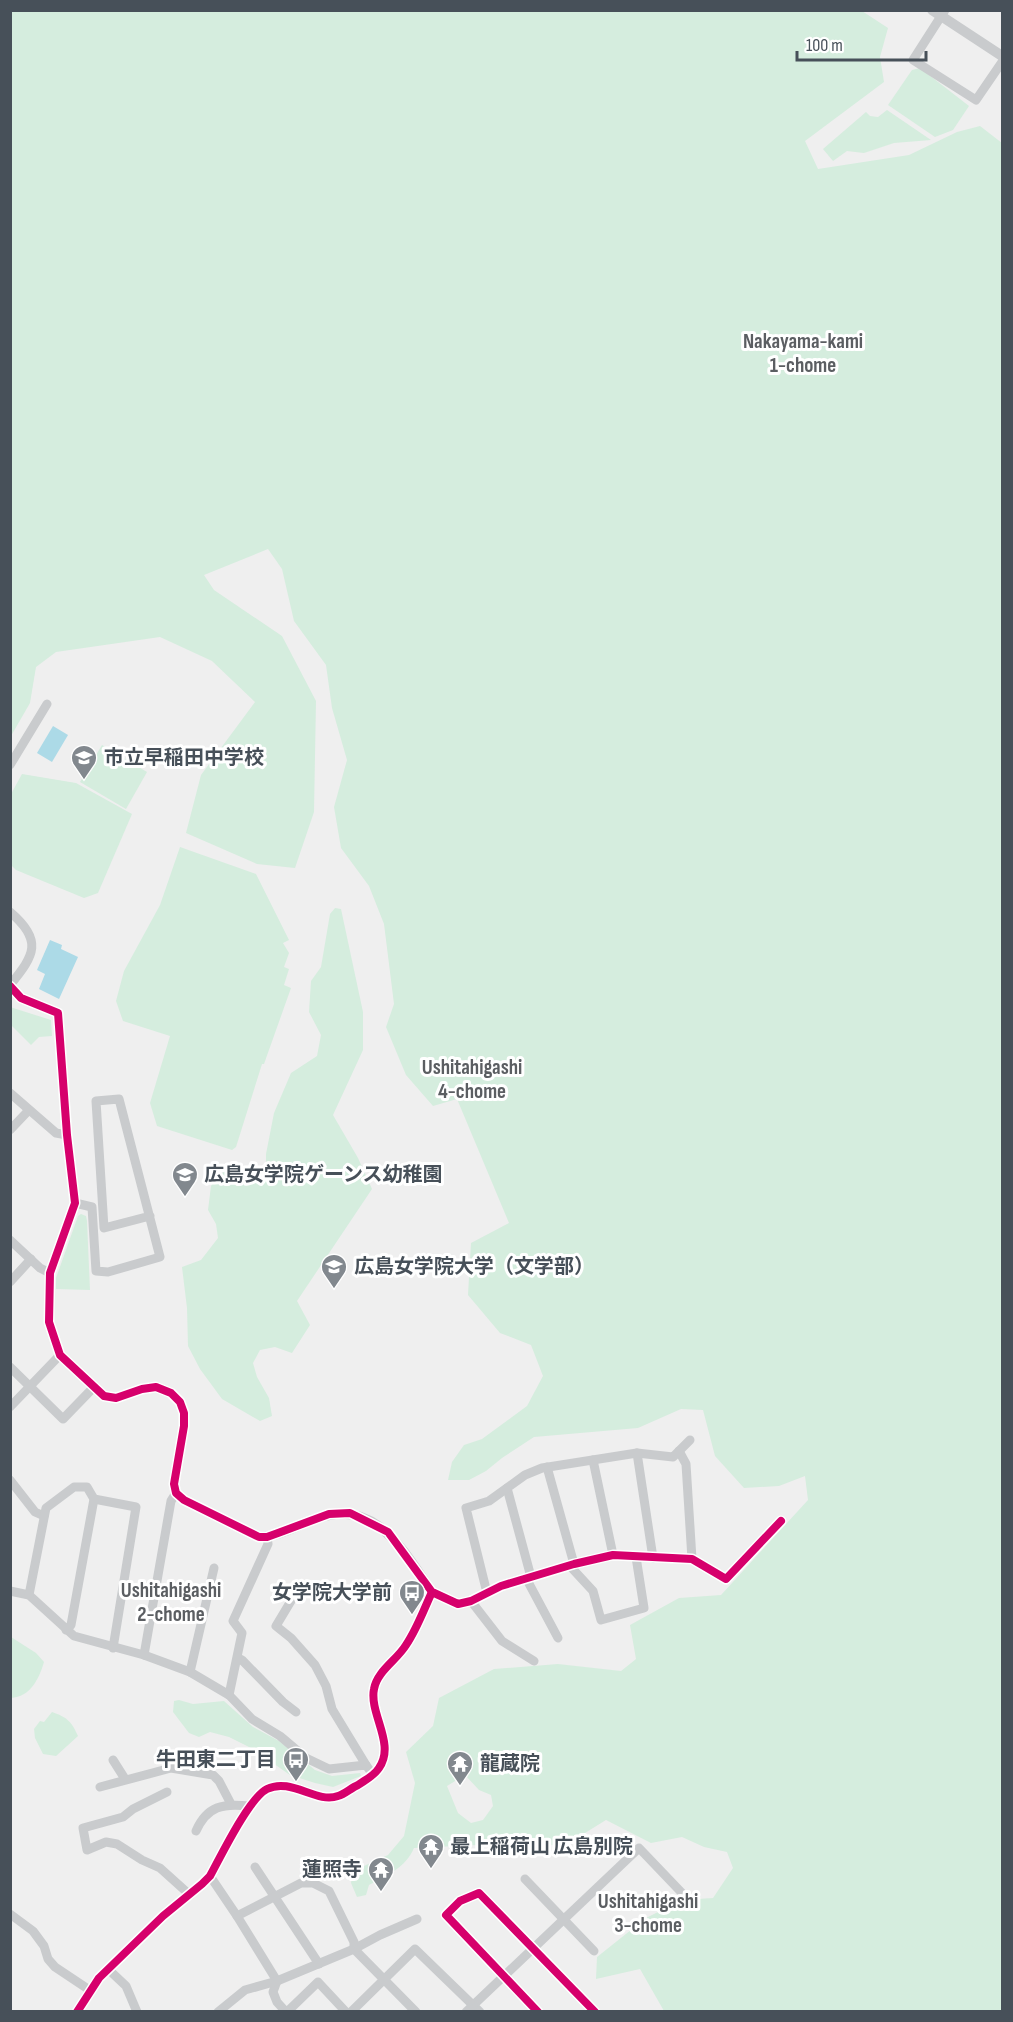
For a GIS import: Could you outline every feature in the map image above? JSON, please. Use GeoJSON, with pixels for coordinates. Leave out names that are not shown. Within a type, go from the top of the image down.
{"type":"FeatureCollection","features":[{"type":"Feature","properties":{"kind":"street"},"geometry":{"type":"LineString","coordinates":[[1002,56],[939,12],[913,60],[976,100],[1002,62]]}},
{"type":"Feature","properties":{"kind":"street"},"geometry":{"type":"LineString","coordinates":[[10,765],[47,704]]}},
{"type":"Feature","properties":{"kind":"street"},"geometry":{"type":"LineString","coordinates":[[10,912],[27,927],[32,939],[33,952],[27,965],[10,986],[21,998],[58,1013],[67,1135],[75,1203],[50,1273],[49,1322],[60,1355],[104,1396],[116,1398],[156,1387],[171,1393],[180,1402],[184,1413],[184,1426],[174,1484],[176,1493],[184,1500],[249,1533],[267,1537],[329,1514],[350,1513],[388,1532],[432,1592],[458,1604],[471,1601],[501,1586],[529,1577],[614,1555],[692,1558],[726,1579],[781,1521]]}},
{"type":"Feature","properties":{"kind":"street"},"geometry":{"type":"LineString","coordinates":[[10,1093],[56,1133],[67,1135]]}},
{"type":"Feature","properties":{"kind":"street"},"geometry":{"type":"LineString","coordinates":[[75,1203],[92,1207],[96,1271],[108,1272],[160,1257],[150,1216],[119,1099],[96,1101],[104,1228],[150,1216]]}},
{"type":"Feature","properties":{"kind":"street"},"geometry":{"type":"LineString","coordinates":[[10,1130],[29,1110]]}},
{"type":"Feature","properties":{"kind":"street"},"geometry":{"type":"LineString","coordinates":[[10,1240],[40,1268],[50,1273]]}},
{"type":"Feature","properties":{"kind":"street"},"geometry":{"type":"LineString","coordinates":[[10,1282],[31,1259]]}},
{"type":"Feature","properties":{"kind":"street"},"geometry":{"type":"LineString","coordinates":[[10,1407],[60,1355]]}},
{"type":"Feature","properties":{"kind":"street"},"geometry":{"type":"LineString","coordinates":[[10,1368],[63,1419],[93,1388]]}},
{"type":"Feature","properties":{"kind":"street"},"geometry":{"type":"LineString","coordinates":[[487,1593],[466,1509],[489,1501],[525,1475],[547,1467],[637,1453],[673,1457],[690,1440]]}},
{"type":"Feature","properties":{"kind":"street"},"geometry":{"type":"LineString","coordinates":[[679,1451],[686,1464],[692,1558]]}},
{"type":"Feature","properties":{"kind":"street"},"geometry":{"type":"LineString","coordinates":[[637,1453],[653,1558]]}},
{"type":"Feature","properties":{"kind":"street"},"geometry":{"type":"LineString","coordinates":[[593,1460],[614,1555]]}},
{"type":"Feature","properties":{"kind":"street"},"geometry":{"type":"LineString","coordinates":[[547,1467],[571,1565],[593,1591],[601,1620],[644,1608],[636,1557]]}},
{"type":"Feature","properties":{"kind":"street"},"geometry":{"type":"LineString","coordinates":[[10,1480],[35,1512],[44,1516]]}},
{"type":"Feature","properties":{"kind":"street"},"geometry":{"type":"LineString","coordinates":[[29,1594],[46,1508],[74,1486],[87,1487],[94,1499],[71,1625],[66,1630]]}},
{"type":"Feature","properties":{"kind":"street"},"geometry":{"type":"LineString","coordinates":[[507,1488],[529,1577],[558,1638]]}},
{"type":"Feature","properties":{"kind":"street"},"geometry":{"type":"LineString","coordinates":[[144,1655],[171,1501],[176,1493]]}},
{"type":"Feature","properties":{"kind":"street"},"geometry":{"type":"LineString","coordinates":[[94,1499],[136,1507],[113,1648]]}},
{"type":"Feature","properties":{"kind":"street"},"geometry":{"type":"LineString","coordinates":[[229,1695],[242,1633],[233,1621],[268,1544],[267,1537]]}},
{"type":"Feature","properties":{"kind":"street"},"geometry":{"type":"LineString","coordinates":[[190,1672],[214,1568]]}},
{"type":"Feature","properties":{"kind":"street"},"geometry":{"type":"LineString","coordinates":[[10,1591],[29,1594],[74,1636],[144,1655],[190,1672],[229,1695],[252,1719],[280,1736],[306,1758],[321,1766],[329,1769],[366,1765]]}},
{"type":"Feature","properties":{"kind":"street"},"geometry":{"type":"LineString","coordinates":[[77,2012],[108,1969],[163,1916],[210,1876],[249,1806],[266,1789],[290,1786],[324,1796],[337,1797],[373,1775],[380,1767],[384,1755],[384,1743],[374,1700],[374,1687],[380,1675],[406,1645],[432,1592]]}},
{"type":"Feature","properties":{"kind":"street"},"geometry":{"type":"LineString","coordinates":[[294,1596],[276,1626],[291,1638],[315,1665],[326,1686],[332,1710],[373,1775]]}},
{"type":"Feature","properties":{"kind":"street"},"geometry":{"type":"LineString","coordinates":[[471,1601],[502,1641],[534,1661]]}},
{"type":"Feature","properties":{"kind":"street"},"geometry":{"type":"LineString","coordinates":[[237,1658],[242,1660],[283,1702],[296,1712]]}},
{"type":"Feature","properties":{"kind":"street"},"geometry":{"type":"LineString","coordinates":[[113,1760],[125,1779]]}},
{"type":"Feature","properties":{"kind":"street"},"geometry":{"type":"LineString","coordinates":[[100,1786],[171,1768],[213,1774],[231,1804]]}},
{"type":"Feature","properties":{"kind":"street"},"geometry":{"type":"LineString","coordinates":[[167,1792],[133,1809],[123,1817],[83,1828],[87,1850],[106,1842],[117,1844],[160,1868],[190,1895]]}},
{"type":"Feature","properties":{"kind":"street"},"geometry":{"type":"LineString","coordinates":[[196,1831],[202,1818],[210,1812],[231,1804],[249,1806]]}},
{"type":"Feature","properties":{"kind":"street"},"geometry":{"type":"LineString","coordinates":[[277,1981],[273,1992],[277,2002],[286,2012],[318,1982],[348,2012],[415,1949],[473,2009],[504,1975],[639,1848],[682,1893]]}},
{"type":"Feature","properties":{"kind":"street"},"geometry":{"type":"LineString","coordinates":[[255,1867],[319,1964]]}},
{"type":"Feature","properties":{"kind":"street"},"geometry":{"type":"LineString","coordinates":[[210,1876],[277,1981]]}},
{"type":"Feature","properties":{"kind":"street"},"geometry":{"type":"LineString","coordinates":[[525,1879],[594,1951]]}},
{"type":"Feature","properties":{"kind":"street"},"geometry":{"type":"LineString","coordinates":[[237,1916],[301,1883],[313,1883],[329,1891],[354,1942],[354,1949],[416,2012]]}},
{"type":"Feature","properties":{"kind":"street"},"geometry":{"type":"LineString","coordinates":[[538,2012],[446,1915],[460,1902],[479,1893],[588,2009]]}},
{"type":"Feature","properties":{"kind":"street"},"geometry":{"type":"LineString","coordinates":[[10,1914],[33,1931],[44,1946],[48,1959],[55,1967],[91,1991]]}},
{"type":"Feature","properties":{"kind":"street"},"geometry":{"type":"LineString","coordinates":[[218,2012],[245,1990],[277,1981],[319,1964],[417,1920]]}},
{"type":"Feature","properties":{"kind":"street"},"geometry":{"type":"LineString","coordinates":[[108,1969],[126,1986],[137,2012]]}},
{"type":"Feature","properties":{"kind":"green space"},"geometry":{"type":"Polygon","coordinates":[[[11,10],[862,11],[888,28],[880,57],[884,82],[805,141],[818,169],[909,155],[957,132],[980,126],[1002,143],[1002,2011],[664,2011],[640,1969],[596,1979],[597,1957],[646,1918],[682,1900],[713,1898],[733,1868],[727,1852],[704,1847],[682,1837],[651,1843],[606,1820],[564,1846],[497,1840],[478,1845],[414,1848],[401,1866],[369,1885],[366,1895],[357,1897],[351,1883],[353,1871],[388,1855],[404,1836],[415,1783],[406,1752],[433,1726],[439,1698],[494,1669],[558,1664],[621,1671],[636,1659],[630,1625],[679,1598],[721,1595],[808,1500],[805,1476],[779,1486],[744,1488],[715,1456],[703,1410],[681,1409],[638,1428],[534,1437],[486,1471],[469,1480],[448,1480],[452,1462],[464,1445],[482,1439],[527,1406],[543,1376],[531,1345],[500,1333],[468,1295],[471,1243],[509,1223],[457,1099],[433,1106],[406,1075],[386,1027],[394,1004],[384,924],[369,886],[341,848],[334,807],[347,760],[332,708],[326,665],[294,621],[282,569],[268,549],[204,575],[214,590],[282,636],[316,701],[314,812],[295,868],[257,864],[186,833],[201,775],[255,702],[212,661],[160,637],[56,652],[36,667],[30,703],[11,736],[11,10]],[[465,1775],[447,1786],[458,1813],[471,1823],[483,1820],[493,1806],[491,1795],[479,1790],[465,1775]]]}},
{"type":"Feature","properties":{"kind":"green space"},"geometry":{"type":"Polygon","coordinates":[[[920,68],[969,106],[953,130],[935,137],[888,105],[912,70],[920,68]]]}},
{"type":"Feature","properties":{"kind":"green space"},"geometry":{"type":"Polygon","coordinates":[[[887,110],[931,140],[894,143],[864,153],[847,151],[833,161],[823,149],[866,112],[870,116],[878,117],[887,110]]]}},
{"type":"Feature","properties":{"kind":"green space"},"geometry":{"type":"Polygon","coordinates":[[[102,745],[147,772],[126,809],[80,782],[102,745]]]}},
{"type":"Feature","properties":{"kind":"green space"},"geometry":{"type":"Polygon","coordinates":[[[22,774],[76,783],[132,814],[98,893],[84,898],[16,870],[11,865],[11,794],[22,774]]]}},
{"type":"Feature","properties":{"kind":"green space"},"geometry":{"type":"Polygon","coordinates":[[[180,847],[256,874],[289,940],[283,943],[289,953],[284,967],[289,969],[284,985],[291,988],[264,1064],[262,1064],[236,1147],[232,1150],[157,1126],[150,1103],[170,1036],[123,1021],[116,1001],[124,971],[160,905],[180,847]]]}},
{"type":"Feature","properties":{"kind":"green space"},"geometry":{"type":"Polygon","coordinates":[[[335,908],[341,909],[363,1012],[363,1050],[333,1115],[358,1158],[372,1189],[297,1301],[310,1325],[292,1353],[275,1347],[260,1350],[253,1363],[257,1377],[269,1398],[272,1416],[260,1421],[222,1399],[200,1369],[188,1346],[187,1308],[182,1267],[201,1260],[218,1238],[216,1224],[208,1210],[211,1186],[224,1172],[247,1174],[266,1171],[266,1154],[274,1113],[291,1073],[317,1056],[321,1035],[309,1012],[311,981],[321,967],[330,914],[335,908]]]}},
{"type":"Feature","properties":{"kind":"green space"},"geometry":{"type":"Polygon","coordinates":[[[10,1007],[51,1020],[52,1036],[39,1037],[31,1045],[11,1025],[10,1007]]]}},
{"type":"Feature","properties":{"kind":"green space"},"geometry":{"type":"Polygon","coordinates":[[[81,1214],[86,1216],[87,1221],[90,1290],[56,1289],[56,1278],[78,1216],[81,1214]]]}},
{"type":"Feature","properties":{"kind":"green space"},"geometry":{"type":"Polygon","coordinates":[[[11,1637],[36,1653],[44,1662],[33,1686],[18,1697],[11,1698],[11,1637]]]}},
{"type":"Feature","properties":{"kind":"green space"},"geometry":{"type":"Polygon","coordinates":[[[174,1701],[193,1704],[224,1701],[253,1727],[279,1741],[315,1770],[332,1776],[360,1773],[361,1776],[333,1787],[315,1783],[290,1775],[251,1748],[229,1737],[210,1732],[199,1737],[189,1733],[173,1712],[174,1701]]]}},
{"type":"Feature","properties":{"kind":"green space"},"geometry":{"type":"Polygon","coordinates":[[[52,1712],[68,1721],[78,1736],[56,1756],[43,1754],[35,1738],[34,1729],[52,1712]]]}},
{"type":"Feature","properties":{"kind":"water"},"geometry":{"type":"Polygon","coordinates":[[[53,726],[68,735],[52,762],[37,753],[53,726]]]}},
{"type":"Feature","properties":{"kind":"water"},"geometry":{"type":"Polygon","coordinates":[[[50,940],[62,945],[61,949],[78,957],[59,999],[39,989],[45,974],[37,970],[50,940]]]}},
{"type":"Feature","properties":{"kind":"cycle path"},"geometry":{"type":"LineString","coordinates":[[10,986],[21,998],[58,1013],[67,1135],[75,1203],[50,1273],[49,1322],[60,1355],[104,1396],[116,1398],[156,1387],[171,1393],[180,1402],[184,1413],[184,1426],[174,1484],[176,1493],[184,1500],[259,1537],[267,1537],[329,1514],[350,1513],[388,1532],[432,1592],[458,1604],[471,1601],[501,1586],[613,1555],[692,1559],[726,1579],[781,1521]]}},
{"type":"Feature","properties":{"kind":"cycle path"},"geometry":{"type":"LineString","coordinates":[[77,2012],[99,1978],[163,1916],[210,1876],[236,1828],[252,1804],[267,1789],[285,1786],[330,1798],[343,1794],[377,1771],[385,1749],[373,1699],[374,1689],[383,1671],[410,1639],[432,1592]]}},
{"type":"Feature","properties":{"kind":"cycle path"},"geometry":{"type":"LineString","coordinates":[[538,2012],[446,1915],[460,1901],[479,1893],[595,2012]]}},
{"type":"Feature","properties":{"kind":"place","name":"市立早稲田中学校"},"geometry":{"type":"Point","coordinates":[84,781]}},
{"type":"Feature","properties":{"kind":"place","name":"広島女学院ゲーンス幼稚園"},"geometry":{"type":"Point","coordinates":[185,1198]}},
{"type":"Feature","properties":{"kind":"place","name":"広島女学院大学（文学部）"},"geometry":{"type":"Point","coordinates":[334,1290]}},
{"type":"Feature","properties":{"kind":"place","name":"女学院大学前"},"geometry":{"type":"Point","coordinates":[412,1616]}},
{"type":"Feature","properties":{"kind":"place","name":"牛田東二丁目"},"geometry":{"type":"Point","coordinates":[296,1783]}},
{"type":"Feature","properties":{"kind":"place","name":"龍蔵院"},"geometry":{"type":"Point","coordinates":[460,1787]}},
{"type":"Feature","properties":{"kind":"place","name":"最上稲荷山 広島別院"},"geometry":{"type":"Point","coordinates":[431,1870]}},
{"type":"Feature","properties":{"kind":"place","name":"蓮照寺"},"geometry":{"type":"Point","coordinates":[381,1893]}},
{"type":"Feature","properties":{"kind":"district","name":"Nakayama-kami 1-chome"},"geometry":{"type":"Point","coordinates":[803,353]}},
{"type":"Feature","properties":{"kind":"district","name":"Ushitahigashi 4-chome"},"geometry":{"type":"Point","coordinates":[472,1079]}},
{"type":"Feature","properties":{"kind":"district","name":"Ushitahigashi 2-chome"},"geometry":{"type":"Point","coordinates":[171,1602]}},
{"type":"Feature","properties":{"kind":"district","name":"Ushitahigashi 3-chome"},"geometry":{"type":"Point","coordinates":[648,1913]}}]}
